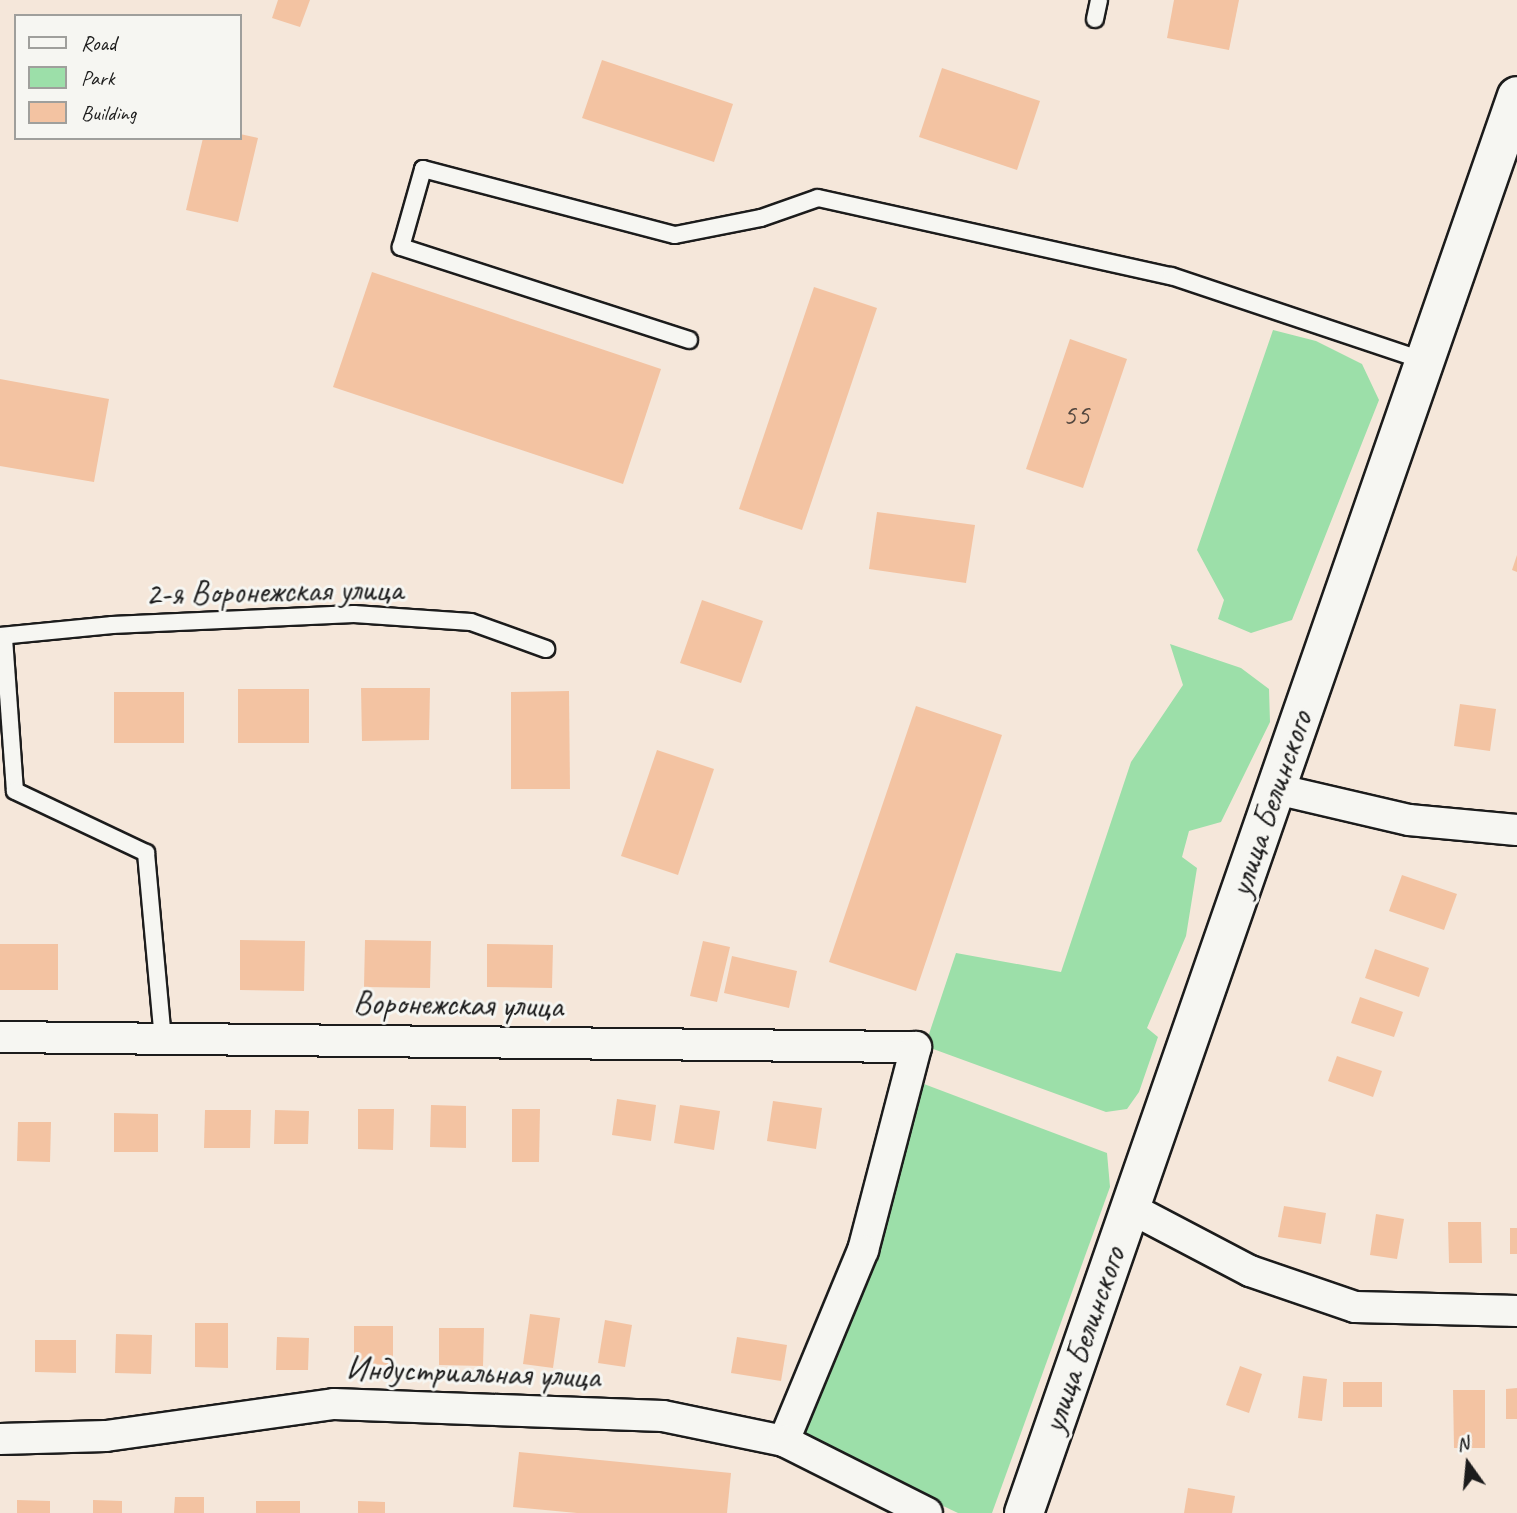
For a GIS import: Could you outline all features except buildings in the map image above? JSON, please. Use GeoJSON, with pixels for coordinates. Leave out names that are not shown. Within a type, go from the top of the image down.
{"type":"FeatureCollection","features":[{"type":"Feature","properties":{"kind":"main road","name":"улица Белинского"},"geometry":{"type":"LineString","coordinates":[[1024,1513],[1517,96]]}},
{"type":"Feature","properties":{"kind":"street"},"geometry":{"type":"LineString","coordinates":[[1276,789],[1409,820],[1517,830]]}},
{"type":"Feature","properties":{"kind":"street","name":"Воронежская улица"},"geometry":{"type":"LineString","coordinates":[[0,1037],[916,1047],[863,1250],[784,1441]]}},
{"type":"Feature","properties":{"kind":"street"},"geometry":{"type":"LineString","coordinates":[[1130,1208],[1250,1271],[1355,1307],[1517,1311]]}},
{"type":"Feature","properties":{"kind":"street","name":"Индустриальная улица"},"geometry":{"type":"LineString","coordinates":[[0,1438],[106,1436],[334,1404],[663,1416],[784,1441],[927,1513]]}},
{"type":"Feature","properties":{"kind":"lane"},"geometry":{"type":"LineString","coordinates":[[1095,19],[1099,0]]}},
{"type":"Feature","properties":{"kind":"lane"},"geometry":{"type":"LineString","coordinates":[[689,340],[401,247],[423,169],[675,235],[761,218],[818,198],[1171,276],[1425,361]]}},
{"type":"Feature","properties":{"kind":"lane","name":"2-я Воронежская улица"},"geometry":{"type":"LineString","coordinates":[[2,637],[112,625],[355,614],[471,622],[546,649]]}},
{"type":"Feature","properties":{"kind":"lane"},"geometry":{"type":"LineString","coordinates":[[2,637],[15,791],[146,853],[163,1039]]}},
{"type":"Feature","properties":{"kind":"green space"},"geometry":{"type":"Polygon","coordinates":[[[1273,330],[1316,341],[1362,364],[1379,400],[1292,620],[1251,633],[1218,619],[1224,600],[1197,550],[1273,330]]]}},
{"type":"Feature","properties":{"kind":"green space"},"geometry":{"type":"Polygon","coordinates":[[[1170,644],[1241,668],[1269,689],[1270,722],[1221,822],[1189,831],[1182,857],[1197,868],[1186,936],[1147,1028],[1158,1037],[1139,1092],[1127,1109],[1106,1112],[925,1046],[956,953],[1061,972],[1131,762],[1183,685],[1170,644]]]}},
{"type":"Feature","properties":{"kind":"green space"},"geometry":{"type":"Polygon","coordinates":[[[916,1081],[1107,1153],[1110,1187],[992,1513],[958,1513],[795,1436],[916,1081]]]}}]}
